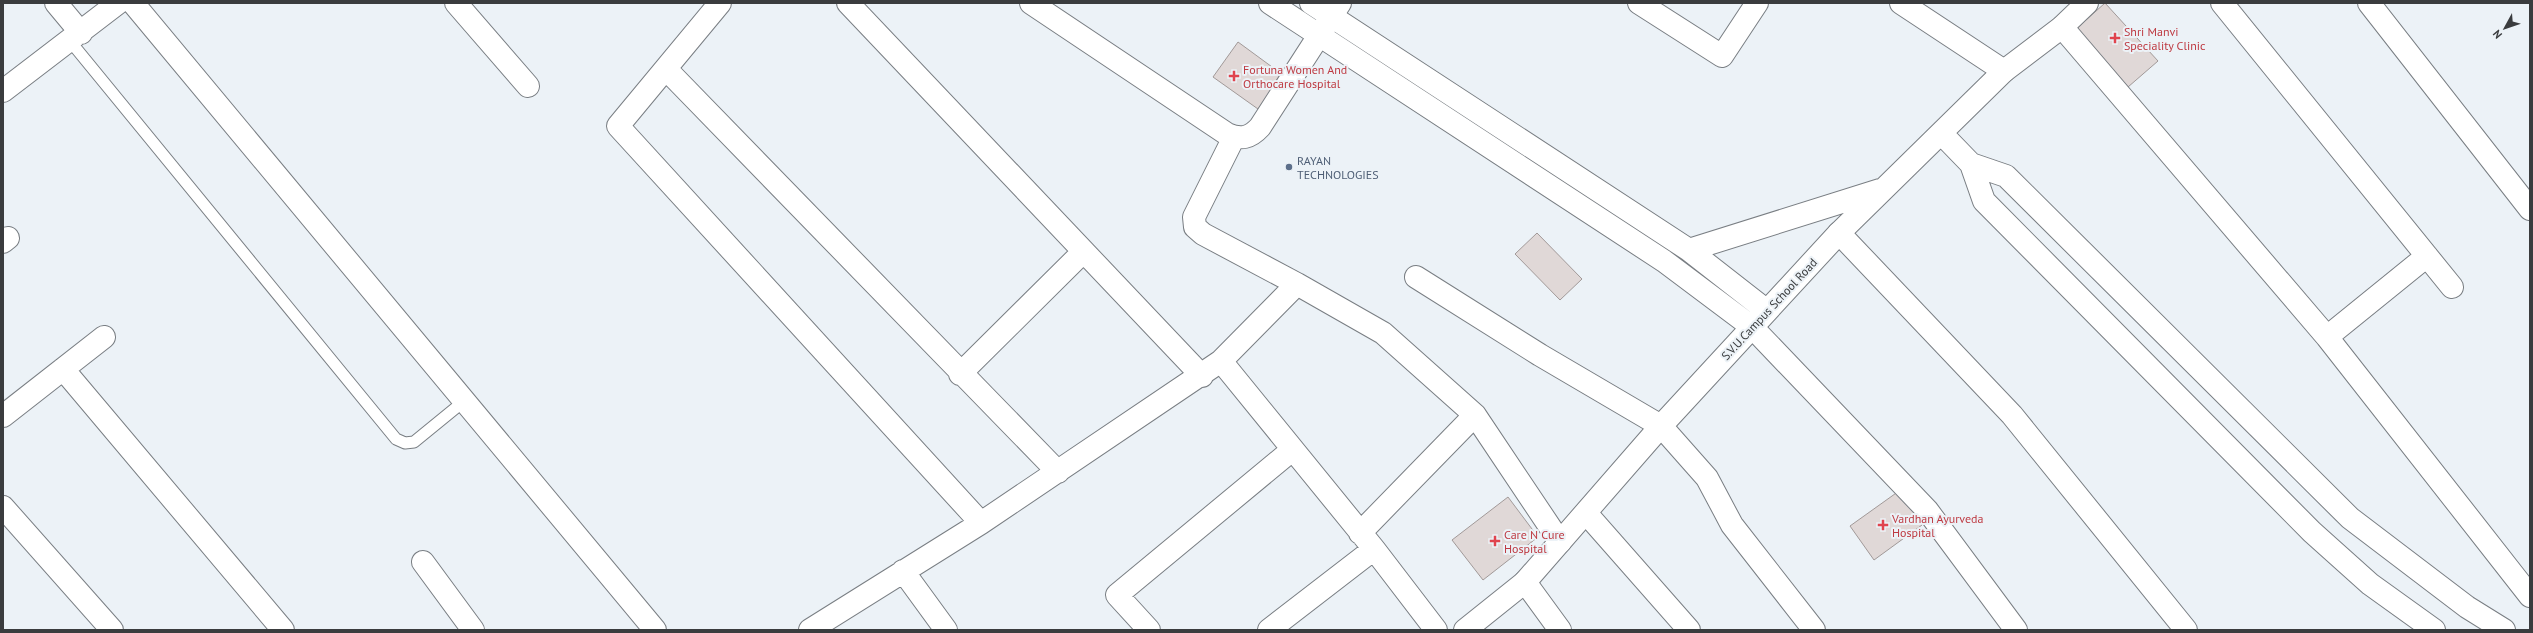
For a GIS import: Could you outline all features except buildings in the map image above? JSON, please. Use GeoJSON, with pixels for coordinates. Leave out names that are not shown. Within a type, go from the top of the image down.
{"type":"FeatureCollection","features":[{"type":"Feature","properties":{"kind":"street"},"geometry":{"type":"LineString","coordinates":[[56,3],[75,37]]}},
{"type":"Feature","properties":{"kind":"street"},"geometry":{"type":"LineString","coordinates":[[3,90],[118,3]]}},
{"type":"Feature","properties":{"kind":"street"},"geometry":{"type":"LineString","coordinates":[[133,3],[463,402],[655,630]]}},
{"type":"Feature","properties":{"kind":"street"},"geometry":{"type":"LineString","coordinates":[[456,3],[528,86]]}},
{"type":"Feature","properties":{"kind":"street"},"geometry":{"type":"LineString","coordinates":[[720,3],[618,126],[981,523]]}},
{"type":"Feature","properties":{"kind":"street"},"geometry":{"type":"LineString","coordinates":[[848,3],[1202,376]]}},
{"type":"Feature","properties":{"kind":"street"},"geometry":{"type":"LineString","coordinates":[[1031,3],[1234,137],[1249,137],[1260,127],[1335,10]]}},
{"type":"Feature","properties":{"kind":"street"},"geometry":{"type":"LineString","coordinates":[[1270,3],[1664,261],[1752,327],[1927,510],[2016,630]]}},
{"type":"Feature","properties":{"kind":"street"},"geometry":{"type":"LineString","coordinates":[[1311,3],[1335,10],[1689,250],[1767,311]]}},
{"type":"Feature","properties":{"kind":"street"},"geometry":{"type":"LineString","coordinates":[[1639,3],[1722,56],[1757,3]]}},
{"type":"Feature","properties":{"kind":"street"},"geometry":{"type":"LineString","coordinates":[[1901,3],[2004,71]]}},
{"type":"Feature","properties":{"kind":"street","name":"S.V.U.Campus School Road"},"geometry":{"type":"LineString","coordinates":[[1465,630],[1525,582],[1662,426],[1839,233],[2004,71],[2062,27],[2087,3]]}},
{"type":"Feature","properties":{"kind":"street"},"geometry":{"type":"LineString","coordinates":[[2222,3],[2452,287]]}},
{"type":"Feature","properties":{"kind":"street"},"geometry":{"type":"LineString","coordinates":[[2369,3],[2530,209]]}},
{"type":"Feature","properties":{"kind":"street"},"geometry":{"type":"LineString","coordinates":[[2062,27],[2327,337],[2530,596]]}},
{"type":"Feature","properties":{"kind":"street"},"geometry":{"type":"LineString","coordinates":[[666,69],[960,374],[1058,472]]}},
{"type":"Feature","properties":{"kind":"street"},"geometry":{"type":"LineString","coordinates":[[1941,133],[1971,164],[1984,201],[2306,526],[2370,584],[2434,630]]}},
{"type":"Feature","properties":{"kind":"street"},"geometry":{"type":"LineString","coordinates":[[1234,137],[1194,217],[1195,226],[1203,234],[1297,284],[1383,333],[1475,416],[1560,542]]}},
{"type":"Feature","properties":{"kind":"street"},"geometry":{"type":"LineString","coordinates":[[1971,164],[2006,176],[2350,518],[2467,607],[2504,630]]}},
{"type":"Feature","properties":{"kind":"street"},"geometry":{"type":"LineString","coordinates":[[1689,250],[1885,189]]}},
{"type":"Feature","properties":{"kind":"street"},"geometry":{"type":"LineString","coordinates":[[1839,233],[2012,415],[2186,630]]}},
{"type":"Feature","properties":{"kind":"street"},"geometry":{"type":"LineString","coordinates":[[960,374],[1083,252]]}},
{"type":"Feature","properties":{"kind":"street"},"geometry":{"type":"LineString","coordinates":[[2327,337],[2427,256]]}},
{"type":"Feature","properties":{"kind":"street"},"geometry":{"type":"LineString","coordinates":[[1416,277],[1540,355],[1662,426],[1707,478],[1732,525],[1814,630]]}},
{"type":"Feature","properties":{"kind":"street"},"geometry":{"type":"LineString","coordinates":[[819,627],[903,571],[981,523],[1202,376],[1221,361],[1297,284]]}},
{"type":"Feature","properties":{"kind":"street"},"geometry":{"type":"LineString","coordinates":[[3,416],[104,337]]}},
{"type":"Feature","properties":{"kind":"street"},"geometry":{"type":"LineString","coordinates":[[1221,361],[1374,549],[1436,630]]}},
{"type":"Feature","properties":{"kind":"street"},"geometry":{"type":"LineString","coordinates":[[63,369],[283,630]]}},
{"type":"Feature","properties":{"kind":"street"},"geometry":{"type":"LineString","coordinates":[[1360,532],[1475,416]]}},
{"type":"Feature","properties":{"kind":"street"},"geometry":{"type":"LineString","coordinates":[[1149,630],[1117,595],[1292,450]]}},
{"type":"Feature","properties":{"kind":"street"},"geometry":{"type":"LineString","coordinates":[[3,507],[112,630]]}},
{"type":"Feature","properties":{"kind":"street"},"geometry":{"type":"LineString","coordinates":[[1586,513],[1690,630]]}},
{"type":"Feature","properties":{"kind":"street"},"geometry":{"type":"LineString","coordinates":[[1268,630],[1374,549]]}},
{"type":"Feature","properties":{"kind":"street"},"geometry":{"type":"LineString","coordinates":[[423,562],[473,630]]}},
{"type":"Feature","properties":{"kind":"street"},"geometry":{"type":"LineString","coordinates":[[903,571],[946,630]]}},
{"type":"Feature","properties":{"kind":"street"},"geometry":{"type":"LineString","coordinates":[[1525,582],[1560,630]]}},
{"type":"Feature","properties":{"kind":"lane"},"geometry":{"type":"LineString","coordinates":[[75,37],[396,439],[405,443],[414,442],[463,402]]}},
{"type":"Feature","properties":{"kind":"place","name":"Shri Manvi Speciality Clinic"},"geometry":{"type":"Point","coordinates":[2115,38]}},
{"type":"Feature","properties":{"kind":"place","name":"Fortuna Women And Orthocare Hospital"},"geometry":{"type":"Point","coordinates":[1234,76]}},
{"type":"Feature","properties":{"kind":"place","name":"RAYAN TECHNOLOGIES"},"geometry":{"type":"Point","coordinates":[1289,167]}},
{"type":"Feature","properties":{"kind":"place","name":"Vardhan Ayurveda Hospital"},"geometry":{"type":"Point","coordinates":[1883,525]}},
{"type":"Feature","properties":{"kind":"place","name":"Care N Cure Hospital"},"geometry":{"type":"Point","coordinates":[1495,541]}}]}
